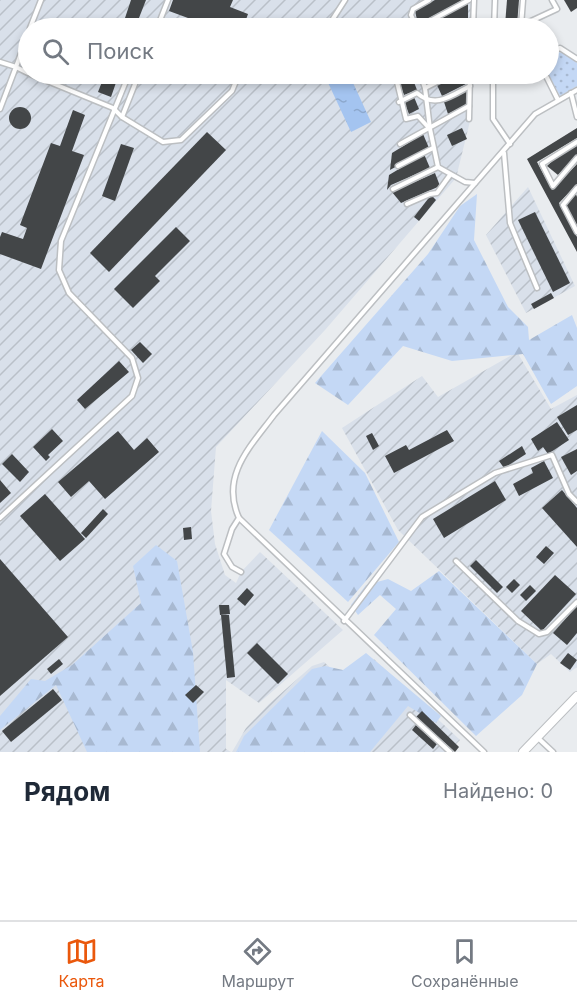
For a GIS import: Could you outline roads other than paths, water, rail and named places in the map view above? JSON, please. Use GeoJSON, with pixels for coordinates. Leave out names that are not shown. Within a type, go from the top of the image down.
{"type":"FeatureCollection","features":[{"type":"Feature","properties":{"kind":"street"},"geometry":{"type":"LineString","coordinates":[[523,752],[577,696]]}},
{"type":"Feature","properties":{"kind":"lane"},"geometry":{"type":"LineString","coordinates":[[34,18],[41,0]]}},
{"type":"Feature","properties":{"kind":"lane"},"geometry":{"type":"LineString","coordinates":[[161,18],[168,0]]}},
{"type":"Feature","properties":{"kind":"lane"},"geometry":{"type":"LineString","coordinates":[[333,18],[345,0]]}},
{"type":"Feature","properties":{"kind":"lane"},"geometry":{"type":"LineString","coordinates":[[412,18],[413,9],[429,0]]}},
{"type":"Feature","properties":{"kind":"lane"},"geometry":{"type":"LineString","coordinates":[[436,18],[469,0]]}},
{"type":"Feature","properties":{"kind":"lane"},"geometry":{"type":"LineString","coordinates":[[473,18],[474,0]]}},
{"type":"Feature","properties":{"kind":"lane"},"geometry":{"type":"LineString","coordinates":[[494,18],[495,0]]}},
{"type":"Feature","properties":{"kind":"lane"},"geometry":{"type":"LineString","coordinates":[[520,18],[523,0]]}},
{"type":"Feature","properties":{"kind":"lane"},"geometry":{"type":"LineString","coordinates":[[538,18],[557,9],[552,0]]}},
{"type":"Feature","properties":{"kind":"lane"},"geometry":{"type":"LineString","coordinates":[[559,48],[577,59]]}},
{"type":"Feature","properties":{"kind":"lane"},"geometry":{"type":"LineString","coordinates":[[0,110],[18,61]]}},
{"type":"Feature","properties":{"kind":"lane"},"geometry":{"type":"LineString","coordinates":[[0,62],[16,67]]}},
{"type":"Feature","properties":{"kind":"lane"},"geometry":{"type":"LineString","coordinates":[[55,84],[113,108],[122,117],[163,142],[181,140],[232,92],[235,84]]}},
{"type":"Feature","properties":{"kind":"lane"},"geometry":{"type":"LineString","coordinates":[[0,518],[132,396],[138,378],[132,358],[69,292],[59,270],[61,242],[124,84]]}},
{"type":"Feature","properties":{"kind":"lane"},"geometry":{"type":"LineString","coordinates":[[122,117],[135,84]]}},
{"type":"Feature","properties":{"kind":"lane"},"geometry":{"type":"LineString","coordinates":[[397,84],[399,102],[406,119],[418,116],[429,129]]}},
{"type":"Feature","properties":{"kind":"lane"},"geometry":{"type":"LineString","coordinates":[[424,84],[429,129],[438,167],[465,182],[476,183]]}},
{"type":"Feature","properties":{"kind":"lane"},"geometry":{"type":"LineString","coordinates":[[425,88],[433,84]]}},
{"type":"Feature","properties":{"kind":"lane"},"geometry":{"type":"LineString","coordinates":[[493,84],[493,119],[510,144]]}},
{"type":"Feature","properties":{"kind":"lane"},"geometry":{"type":"LineString","coordinates":[[550,84],[558,100]]}},
{"type":"Feature","properties":{"kind":"lane"},"geometry":{"type":"LineString","coordinates":[[399,102],[417,93],[426,101],[443,100],[470,86]]}},
{"type":"Feature","properties":{"kind":"lane"},"geometry":{"type":"LineString","coordinates":[[469,119],[470,86]]}},
{"type":"Feature","properties":{"kind":"lane"},"geometry":{"type":"LineString","coordinates":[[484,752],[344,621],[239,518],[232,504],[231,484],[237,465],[274,415],[535,114],[577,90]]}},
{"type":"Feature","properties":{"kind":"lane"},"geometry":{"type":"LineString","coordinates":[[572,93],[577,117]]}},
{"type":"Feature","properties":{"kind":"lane"},"geometry":{"type":"LineString","coordinates":[[400,144],[469,106]]}},
{"type":"Feature","properties":{"kind":"lane"},"geometry":{"type":"LineString","coordinates":[[577,142],[542,164],[553,186],[577,158]]}},
{"type":"Feature","properties":{"kind":"lane"},"geometry":{"type":"LineString","coordinates":[[398,166],[433,148]]}},
{"type":"Feature","properties":{"kind":"lane"},"geometry":{"type":"LineString","coordinates":[[504,152],[510,223],[537,288]]}},
{"type":"Feature","properties":{"kind":"lane"},"geometry":{"type":"LineString","coordinates":[[393,189],[438,167]]}},
{"type":"Feature","properties":{"kind":"lane"},"geometry":{"type":"LineString","coordinates":[[407,204],[430,194],[438,194],[450,175]]}},
{"type":"Feature","properties":{"kind":"lane"},"geometry":{"type":"LineString","coordinates":[[577,190],[562,205],[577,232]]}},
{"type":"Feature","properties":{"kind":"lane"},"geometry":{"type":"LineString","coordinates":[[344,621],[422,517],[495,474],[552,455],[569,494],[577,502]]}},
{"type":"Feature","properties":{"kind":"lane"},"geometry":{"type":"LineString","coordinates":[[239,518],[232,529],[224,554],[232,567],[242,572]]}},
{"type":"Feature","properties":{"kind":"lane"},"geometry":{"type":"LineString","coordinates":[[456,561],[518,621],[539,634],[547,632],[577,602]]}},
{"type":"Feature","properties":{"kind":"lane"},"geometry":{"type":"LineString","coordinates":[[410,715],[450,752]]}},
{"type":"Feature","properties":{"kind":"lane"},"geometry":{"type":"LineString","coordinates":[[538,738],[553,752]]}},
{"type":"Feature","properties":{"kind":"water"},"geometry":{"type":"Polygon","coordinates":[[[329,84],[354,84],[371,122],[351,132],[329,84]]]}}]}
